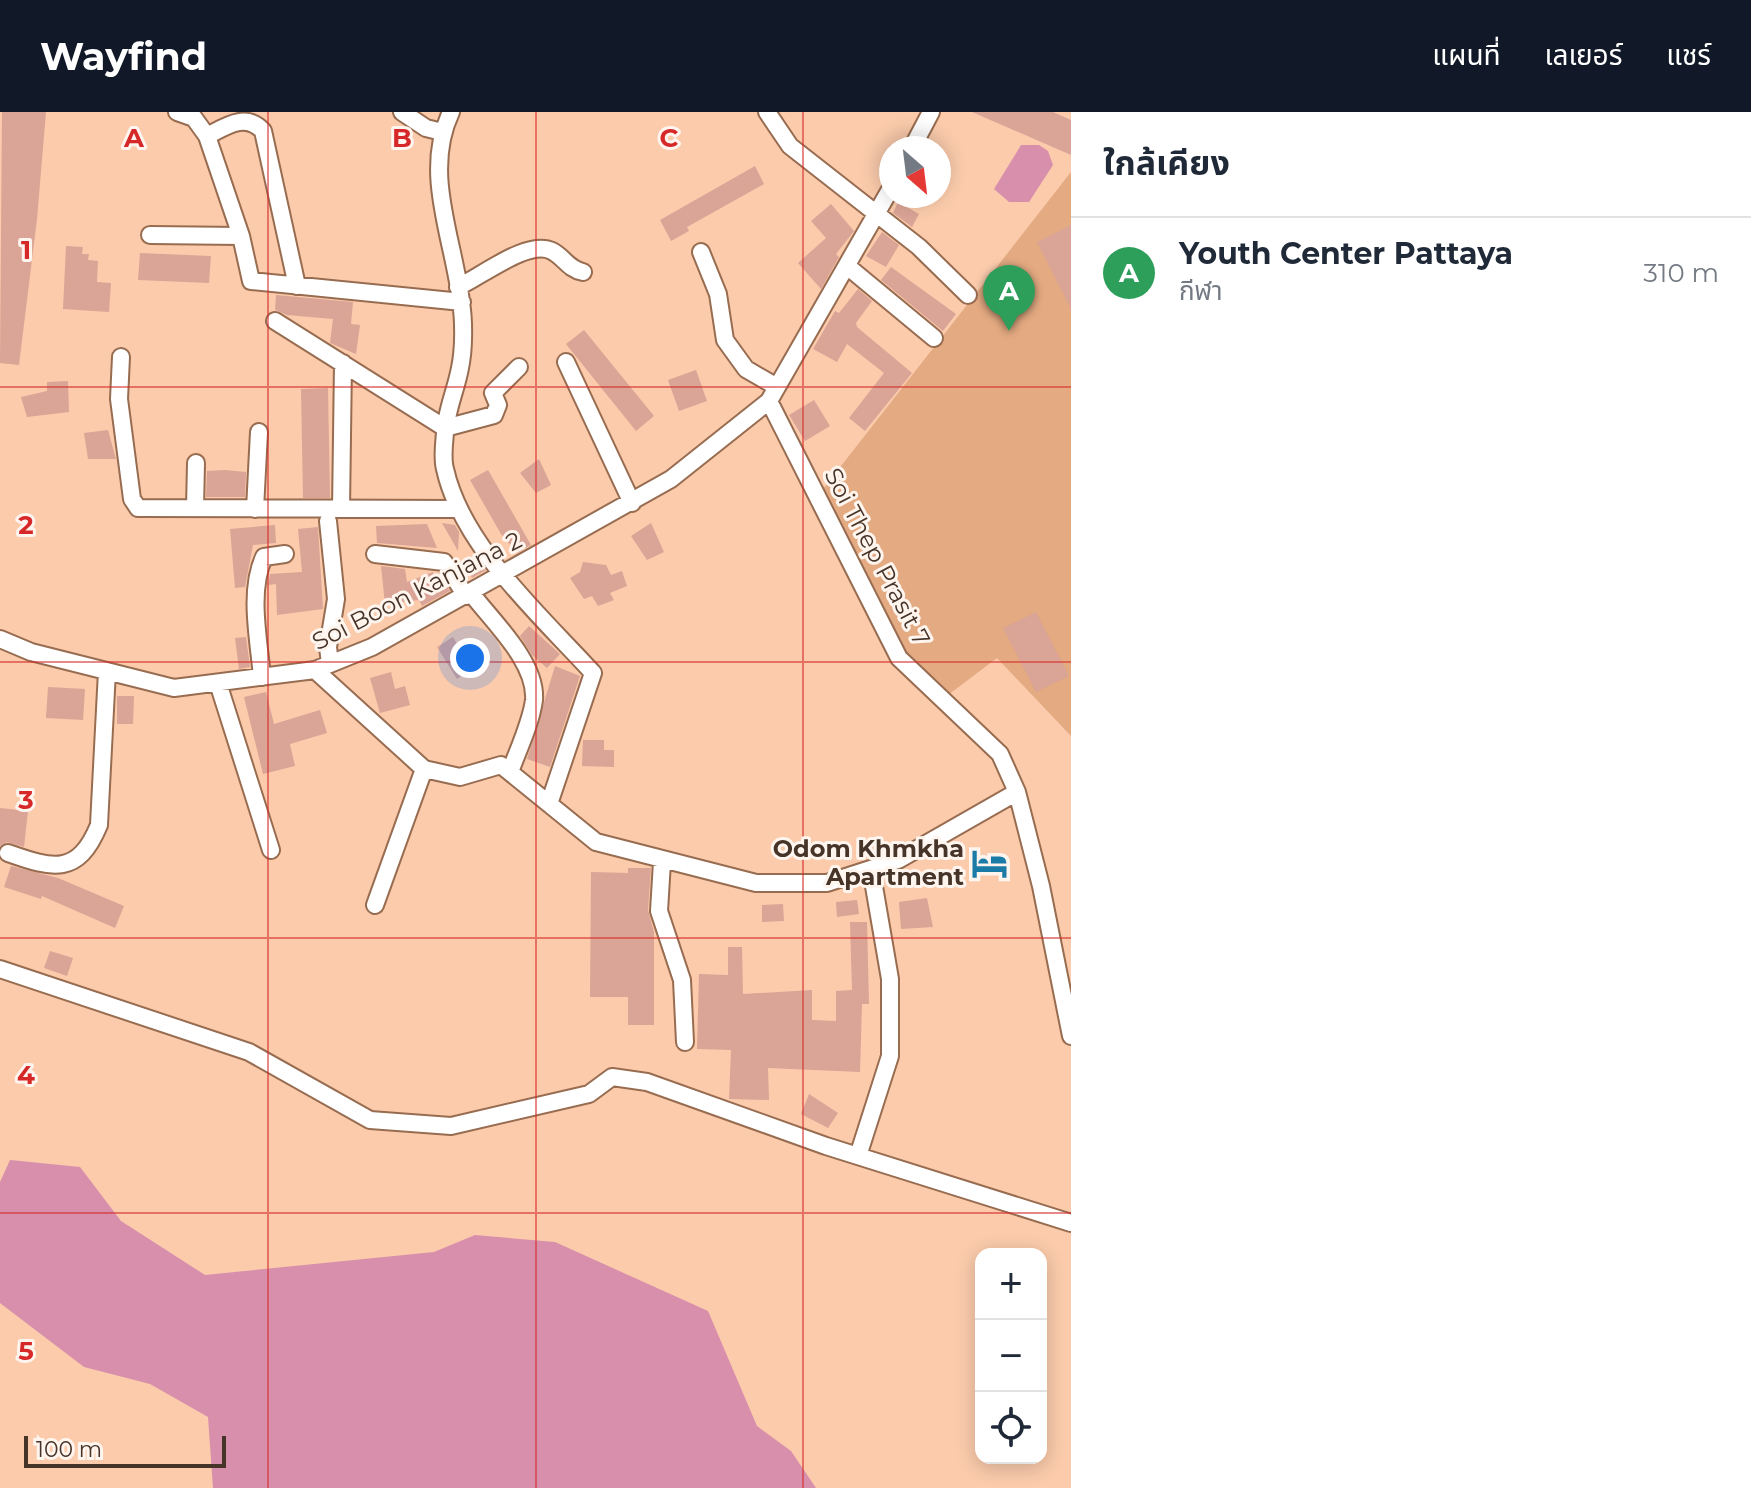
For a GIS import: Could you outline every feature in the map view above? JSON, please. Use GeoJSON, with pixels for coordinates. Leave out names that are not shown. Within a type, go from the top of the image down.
{"type":"FeatureCollection","features":[{"type":"Feature","properties":{"kind":"street"},"geometry":{"type":"LineString","coordinates":[[177,112],[194,118],[207,136],[241,236],[251,281],[460,295],[523,250],[541,248],[553,252],[567,266],[583,272]]}},
{"type":"Feature","properties":{"kind":"street"},"geometry":{"type":"LineString","coordinates":[[402,112],[426,128],[442,132]]}},
{"type":"Feature","properties":{"kind":"street"},"geometry":{"type":"LineString","coordinates":[[451,112],[442,132],[438,170],[460,295],[461,365],[445,428],[444,467],[458,509],[504,575],[593,673],[549,804]]}},
{"type":"Feature","properties":{"kind":"street"},"geometry":{"type":"LineString","coordinates":[[767,112],[790,146],[944,269],[968,295]]}},
{"type":"Feature","properties":{"kind":"street"},"geometry":{"type":"LineString","coordinates":[[918,136],[931,112]]}},
{"type":"Feature","properties":{"kind":"street"},"geometry":{"type":"LineString","coordinates":[[207,136],[244,120],[256,124],[263,131],[297,286]]}},
{"type":"Feature","properties":{"kind":"street"},"geometry":{"type":"LineString","coordinates":[[701,252],[718,294],[725,340],[746,369],[773,394],[880,208]]}},
{"type":"Feature","properties":{"kind":"street"},"geometry":{"type":"LineString","coordinates":[[150,235],[241,236]]}},
{"type":"Feature","properties":{"kind":"street"},"geometry":{"type":"LineString","coordinates":[[847,266],[934,338]]}},
{"type":"Feature","properties":{"kind":"street"},"geometry":{"type":"LineString","coordinates":[[275,321],[445,428],[494,415],[498,405],[493,393],[519,367]]}},
{"type":"Feature","properties":{"kind":"street"},"geometry":{"type":"LineString","coordinates":[[121,357],[119,399],[134,505],[138,508],[458,509]]}},
{"type":"Feature","properties":{"kind":"street"},"geometry":{"type":"LineString","coordinates":[[566,362],[632,503]]}},
{"type":"Feature","properties":{"kind":"street"},"geometry":{"type":"LineString","coordinates":[[341,509],[343,363]]}},
{"type":"Feature","properties":{"kind":"street","name":"Soi Boon Kanjana 2"},"geometry":{"type":"LineString","coordinates":[[0,639],[31,652],[174,688],[322,667],[372,647],[632,503],[671,479],[773,394]]}},
{"type":"Feature","properties":{"kind":"street","name":"Soi Thep Prasit 7"},"geometry":{"type":"LineString","coordinates":[[773,394],[899,658],[1000,754],[1017,792],[1071,1036]]}},
{"type":"Feature","properties":{"kind":"street"},"geometry":{"type":"LineString","coordinates":[[255,509],[259,432]]}},
{"type":"Feature","properties":{"kind":"street"},"geometry":{"type":"LineString","coordinates":[[195,508],[196,463]]}},
{"type":"Feature","properties":{"kind":"street"},"geometry":{"type":"LineString","coordinates":[[328,521],[336,599],[322,667],[424,769],[460,777],[501,765],[596,842],[662,862],[756,883],[827,883],[898,860],[1017,792]]}},
{"type":"Feature","properties":{"kind":"street"},"geometry":{"type":"LineString","coordinates":[[262,677],[257,604],[261,564],[264,557],[285,554]]}},
{"type":"Feature","properties":{"kind":"street"},"geometry":{"type":"LineString","coordinates":[[375,554],[444,562],[522,661],[532,685],[534,701],[510,772]]}},
{"type":"Feature","properties":{"kind":"street"},"geometry":{"type":"LineString","coordinates":[[8,853],[48,867],[63,866],[92,843],[99,825],[107,671]]}},
{"type":"Feature","properties":{"kind":"street"},"geometry":{"type":"LineString","coordinates":[[218,683],[271,850]]}},
{"type":"Feature","properties":{"kind":"street"},"geometry":{"type":"LineString","coordinates":[[375,905],[424,769]]}},
{"type":"Feature","properties":{"kind":"street"},"geometry":{"type":"LineString","coordinates":[[662,862],[659,911],[682,980],[685,1042]]}},
{"type":"Feature","properties":{"kind":"street"},"geometry":{"type":"LineString","coordinates":[[858,1156],[890,1056],[890,979],[871,869]]}},
{"type":"Feature","properties":{"kind":"street"},"geometry":{"type":"LineString","coordinates":[[0,969],[249,1052],[370,1120],[451,1126],[589,1094],[612,1077],[647,1082],[858,1156],[1071,1223]]}},
{"type":"Feature","properties":{"kind":"shaded area"},"geometry":{"type":"Polygon","coordinates":[[[1021,145],[1039,145],[1048,151],[1053,165],[1029,202],[1009,202],[994,189],[1021,145]]]}},
{"type":"Feature","properties":{"kind":"shaded area"},"geometry":{"type":"Polygon","coordinates":[[[1071,172],[1071,736],[997,658],[948,695],[906,654],[823,489],[1071,172]]]}},
{"type":"Feature","properties":{"kind":"shaded area"},"geometry":{"type":"Polygon","coordinates":[[[10,1160],[80,1167],[121,1221],[205,1275],[434,1252],[475,1235],[555,1242],[708,1311],[757,1426],[791,1451],[816,1488],[213,1488],[208,1417],[150,1384],[84,1367],[0,1303],[0,1182],[10,1160]]]}},
{"type":"Feature","properties":{"kind":"building"},"geometry":{"type":"Polygon","coordinates":[[[2,112],[46,112],[37,219],[19,365],[0,363],[2,112]]]}},
{"type":"Feature","properties":{"kind":"building"},"geometry":{"type":"Polygon","coordinates":[[[972,112],[1053,112],[1071,120],[1071,155],[972,112]]]}},
{"type":"Feature","properties":{"kind":"building"},"geometry":{"type":"Polygon","coordinates":[[[755,166],[764,184],[687,227],[689,231],[671,241],[660,220],[755,166]]]}},
{"type":"Feature","properties":{"kind":"building"},"geometry":{"type":"Polygon","coordinates":[[[831,204],[854,231],[836,254],[839,257],[821,289],[798,263],[826,238],[811,221],[831,204]]]}},
{"type":"Feature","properties":{"kind":"building"},"geometry":{"type":"Polygon","coordinates":[[[895,208],[908,208],[919,214],[912,227],[893,213],[895,208]]]}},
{"type":"Feature","properties":{"kind":"building"},"geometry":{"type":"Polygon","coordinates":[[[1071,225],[1071,309],[1037,242],[1071,225]]]}},
{"type":"Feature","properties":{"kind":"building"},"geometry":{"type":"Polygon","coordinates":[[[882,232],[899,245],[886,267],[866,256],[882,232]]]}},
{"type":"Feature","properties":{"kind":"building"},"geometry":{"type":"Polygon","coordinates":[[[66,246],[83,247],[82,254],[89,254],[88,260],[98,261],[97,282],[111,283],[109,312],[63,309],[66,246]]]}},
{"type":"Feature","properties":{"kind":"building"},"geometry":{"type":"Polygon","coordinates":[[[140,253],[211,256],[209,283],[138,280],[140,253]]]}},
{"type":"Feature","properties":{"kind":"building"},"geometry":{"type":"Polygon","coordinates":[[[891,267],[956,314],[943,331],[881,280],[891,267]]]}},
{"type":"Feature","properties":{"kind":"building"},"geometry":{"type":"Polygon","coordinates":[[[858,289],[872,301],[856,323],[857,327],[912,373],[865,431],[849,418],[884,373],[847,344],[837,362],[813,349],[835,311],[839,313],[858,289]]]}},
{"type":"Feature","properties":{"kind":"building"},"geometry":{"type":"Polygon","coordinates":[[[276,295],[353,302],[351,324],[360,325],[356,354],[330,343],[333,319],[287,315],[275,310],[276,295]]]}},
{"type":"Feature","properties":{"kind":"building"},"geometry":{"type":"Polygon","coordinates":[[[584,330],[654,416],[636,431],[566,344],[584,330]]]}},
{"type":"Feature","properties":{"kind":"building"},"geometry":{"type":"Polygon","coordinates":[[[696,370],[707,401],[679,411],[668,380],[696,370]]]}},
{"type":"Feature","properties":{"kind":"building"},"geometry":{"type":"Polygon","coordinates":[[[68,381],[69,412],[27,417],[21,397],[47,391],[47,382],[68,381]]]}},
{"type":"Feature","properties":{"kind":"building"},"geometry":{"type":"Polygon","coordinates":[[[328,388],[330,498],[303,498],[301,389],[328,388]]]}},
{"type":"Feature","properties":{"kind":"building"},"geometry":{"type":"Polygon","coordinates":[[[814,400],[830,426],[805,441],[789,415],[814,400]]]}},
{"type":"Feature","properties":{"kind":"building"},"geometry":{"type":"Polygon","coordinates":[[[108,430],[116,459],[88,459],[84,433],[108,430]]]}},
{"type":"Feature","properties":{"kind":"building"},"geometry":{"type":"Polygon","coordinates":[[[539,459],[551,485],[536,493],[520,473],[539,459]]]}},
{"type":"Feature","properties":{"kind":"building"},"geometry":{"type":"Polygon","coordinates":[[[488,470],[531,545],[517,553],[501,534],[470,480],[488,470]]]}},
{"type":"Feature","properties":{"kind":"building"},"geometry":{"type":"Polygon","coordinates":[[[207,471],[246,472],[245,497],[206,497],[207,471]]]}},
{"type":"Feature","properties":{"kind":"building"},"geometry":{"type":"Polygon","coordinates":[[[442,523],[455,525],[459,532],[458,551],[442,523]]]}},
{"type":"Feature","properties":{"kind":"building"},"geometry":{"type":"Polygon","coordinates":[[[651,523],[664,552],[647,560],[631,536],[651,523]]]}},
{"type":"Feature","properties":{"kind":"building"},"geometry":{"type":"Polygon","coordinates":[[[427,524],[437,548],[377,543],[376,526],[427,524]]]}},
{"type":"Feature","properties":{"kind":"building"},"geometry":{"type":"Polygon","coordinates":[[[275,525],[276,543],[253,545],[245,587],[235,588],[230,529],[275,525]]]}},
{"type":"Feature","properties":{"kind":"building"},"geometry":{"type":"Polygon","coordinates":[[[318,527],[323,609],[277,615],[276,584],[268,585],[270,574],[302,572],[298,529],[318,527]]]}},
{"type":"Feature","properties":{"kind":"building"},"geometry":{"type":"Polygon","coordinates":[[[475,557],[486,570],[472,578],[464,563],[475,557]]]}},
{"type":"Feature","properties":{"kind":"building"},"geometry":{"type":"Polygon","coordinates":[[[583,562],[606,565],[611,575],[622,571],[627,586],[610,593],[614,600],[598,606],[592,596],[584,599],[570,578],[580,572],[583,562]]]}},
{"type":"Feature","properties":{"kind":"building"},"geometry":{"type":"Polygon","coordinates":[[[381,566],[405,569],[407,582],[433,572],[439,588],[446,585],[450,591],[422,606],[419,600],[385,604],[381,566]]]}},
{"type":"Feature","properties":{"kind":"building"},"geometry":{"type":"Polygon","coordinates":[[[1036,612],[1069,676],[1036,692],[1003,628],[1036,612]]]}},
{"type":"Feature","properties":{"kind":"building"},"geometry":{"type":"Polygon","coordinates":[[[529,626],[560,654],[547,668],[532,655],[520,636],[529,626]]]}},
{"type":"Feature","properties":{"kind":"building"},"geometry":{"type":"Polygon","coordinates":[[[246,637],[250,667],[239,669],[235,638],[246,637]]]}},
{"type":"Feature","properties":{"kind":"building"},"geometry":{"type":"Polygon","coordinates":[[[453,637],[472,669],[457,679],[437,647],[453,637]]]}},
{"type":"Feature","properties":{"kind":"building"},"geometry":{"type":"Polygon","coordinates":[[[555,666],[580,676],[550,767],[527,759],[555,666]]]}},
{"type":"Feature","properties":{"kind":"building"},"geometry":{"type":"Polygon","coordinates":[[[391,672],[395,689],[405,686],[410,705],[380,713],[370,678],[391,672]]]}},
{"type":"Feature","properties":{"kind":"building"},"geometry":{"type":"Polygon","coordinates":[[[48,687],[85,689],[83,720],[46,718],[48,687]]]}},
{"type":"Feature","properties":{"kind":"building"},"geometry":{"type":"Polygon","coordinates":[[[266,692],[274,724],[320,710],[327,733],[290,744],[295,766],[263,774],[244,697],[266,692]]]}},
{"type":"Feature","properties":{"kind":"building"},"geometry":{"type":"Polygon","coordinates":[[[117,696],[134,696],[133,724],[117,724],[117,696]]]}},
{"type":"Feature","properties":{"kind":"building"},"geometry":{"type":"Polygon","coordinates":[[[583,740],[604,740],[604,750],[614,750],[614,767],[582,766],[583,740]]]}},
{"type":"Feature","properties":{"kind":"building"},"geometry":{"type":"Polygon","coordinates":[[[0,808],[28,811],[24,847],[7,842],[0,846],[0,808]]]}},
{"type":"Feature","properties":{"kind":"building"},"geometry":{"type":"Polygon","coordinates":[[[11,866],[58,878],[124,906],[115,928],[42,896],[41,899],[4,887],[11,866]]]}},
{"type":"Feature","properties":{"kind":"building"},"geometry":{"type":"Polygon","coordinates":[[[628,868],[651,868],[648,910],[654,932],[654,1025],[628,1025],[628,997],[590,997],[591,872],[628,873],[628,868]]]}},
{"type":"Feature","properties":{"kind":"building"},"geometry":{"type":"Polygon","coordinates":[[[927,898],[933,927],[901,929],[899,902],[927,898]]]}},
{"type":"Feature","properties":{"kind":"building"},"geometry":{"type":"Polygon","coordinates":[[[857,900],[859,914],[837,917],[836,902],[857,900]]]}},
{"type":"Feature","properties":{"kind":"building"},"geometry":{"type":"Polygon","coordinates":[[[783,904],[784,921],[762,922],[762,905],[783,904]]]}},
{"type":"Feature","properties":{"kind":"building"},"geometry":{"type":"Polygon","coordinates":[[[850,922],[867,922],[869,1004],[862,1004],[860,1072],[768,1068],[769,1100],[729,1099],[731,1050],[697,1049],[699,974],[728,975],[728,947],[742,947],[743,994],[812,990],[812,1020],[836,1021],[836,991],[852,990],[850,922]]]}},
{"type":"Feature","properties":{"kind":"building"},"geometry":{"type":"Polygon","coordinates":[[[50,951],[73,958],[67,976],[44,968],[50,951]]]}},
{"type":"Feature","properties":{"kind":"building"},"geometry":{"type":"Polygon","coordinates":[[[809,1094],[838,1113],[828,1128],[801,1114],[809,1094]]]}},
{"type":"Feature","properties":{"kind":"place","name":"Youth Center Pattaya"},"geometry":{"type":"Point","coordinates":[1009,331]}},
{"type":"Feature","properties":{"kind":"place","name":"Odom Khmkha Apartment"},"geometry":{"type":"Point","coordinates":[990,863]}}]}
